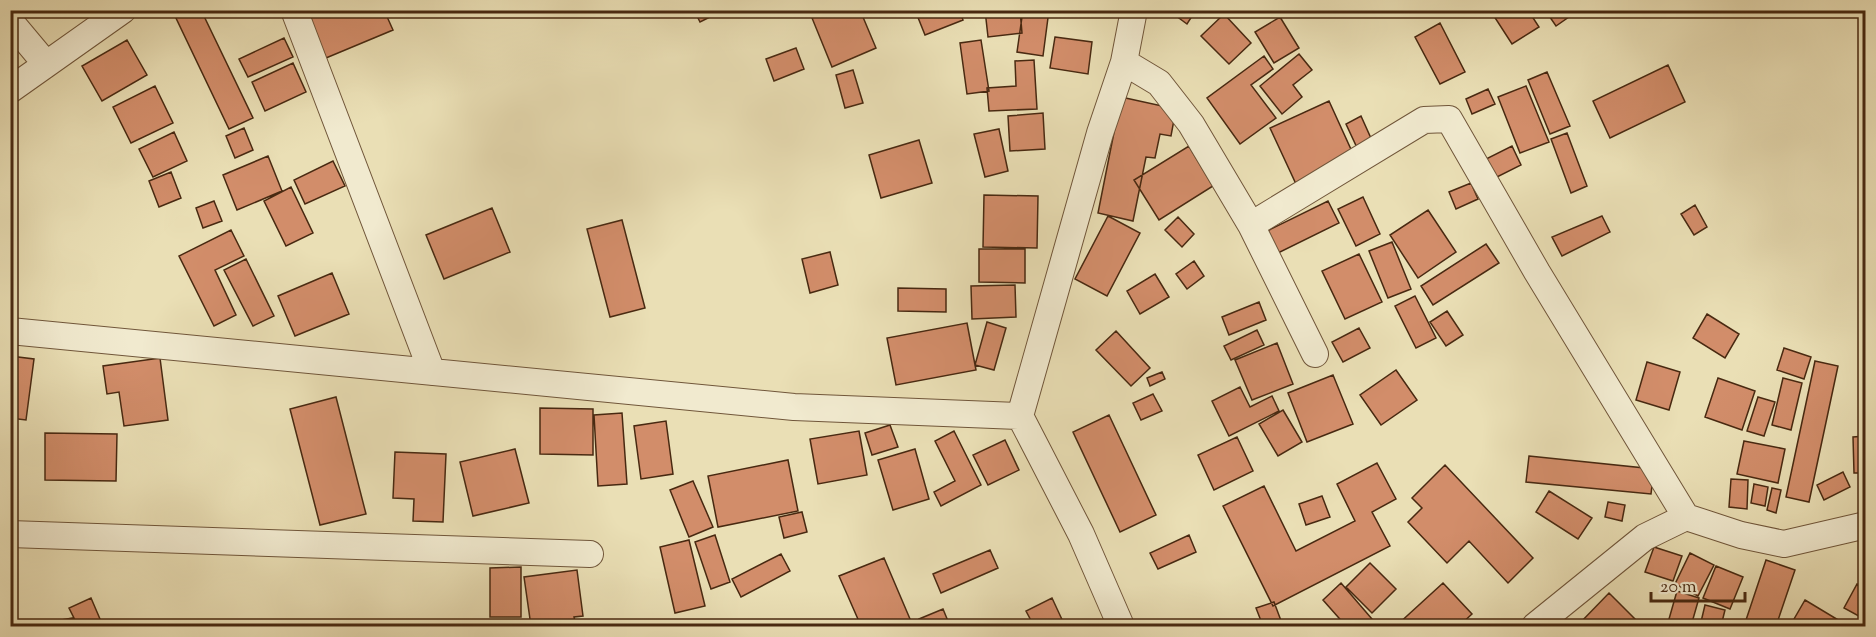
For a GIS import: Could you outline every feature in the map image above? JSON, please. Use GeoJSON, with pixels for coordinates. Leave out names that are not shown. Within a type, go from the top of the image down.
{"type":"FeatureCollection","features":[{"type":"Feature","properties":{"kind":"street"},"geometry":{"type":"LineString","coordinates":[[10,90],[123,10]]}},
{"type":"Feature","properties":{"kind":"street"},"geometry":{"type":"LineString","coordinates":[[294,10],[432,372]]}},
{"type":"Feature","properties":{"kind":"street"},"geometry":{"type":"LineString","coordinates":[[1121,627],[1081,534],[1020,416],[1100,133],[1124,62],[1134,10]]}},
{"type":"Feature","properties":{"kind":"street"},"geometry":{"type":"LineString","coordinates":[[10,21],[46,64]]}},
{"type":"Feature","properties":{"kind":"street"},"geometry":{"type":"LineString","coordinates":[[1124,62],[1159,84],[1191,124],[1251,225],[1315,354]]}},
{"type":"Feature","properties":{"kind":"street"},"geometry":{"type":"LineString","coordinates":[[1251,225],[1424,120],[1449,119],[1543,282],[1686,517],[1741,536],[1784,544],[1866,525]]}},
{"type":"Feature","properties":{"kind":"street"},"geometry":{"type":"LineString","coordinates":[[10,331],[794,408],[1020,416]]}},
{"type":"Feature","properties":{"kind":"street"},"geometry":{"type":"LineString","coordinates":[[1535,627],[1645,537],[1686,517]]}},
{"type":"Feature","properties":{"kind":"street"},"geometry":{"type":"LineString","coordinates":[[10,534],[590,554]]}},
{"type":"Feature","properties":{"kind":"building"},"geometry":{"type":"Polygon","coordinates":[[[186,10],[201,10],[253,118],[229,129],[175,16],[186,10]]]}},
{"type":"Feature","properties":{"kind":"building"},"geometry":{"type":"Polygon","coordinates":[[[321,10],[384,10],[393,30],[326,58],[308,16],[321,10]]]}},
{"type":"Feature","properties":{"kind":"building"},"geometry":{"type":"Polygon","coordinates":[[[694,10],[724,10],[700,22],[694,10]]]}},
{"type":"Feature","properties":{"kind":"building"},"geometry":{"type":"Polygon","coordinates":[[[829,10],[860,10],[876,48],[832,67],[812,18],[829,10]]]}},
{"type":"Feature","properties":{"kind":"building"},"geometry":{"type":"Polygon","coordinates":[[[915,10],[959,10],[963,20],[925,35],[915,10]]]}},
{"type":"Feature","properties":{"kind":"building"},"geometry":{"type":"Polygon","coordinates":[[[985,10],[1020,10],[1022,33],[988,37],[985,10]]]}},
{"type":"Feature","properties":{"kind":"building"},"geometry":{"type":"Polygon","coordinates":[[[1023,10],[1049,10],[1043,56],[1017,52],[1023,10]]]}},
{"type":"Feature","properties":{"kind":"building"},"geometry":{"type":"Polygon","coordinates":[[[1168,10],[1196,10],[1187,24],[1168,10]]]}},
{"type":"Feature","properties":{"kind":"building"},"geometry":{"type":"Polygon","coordinates":[[[1490,10],[1528,10],[1539,27],[1512,44],[1490,10]]]}},
{"type":"Feature","properties":{"kind":"building"},"geometry":{"type":"Polygon","coordinates":[[[1545,10],[1575,10],[1576,12],[1556,26],[1545,10]]]}},
{"type":"Feature","properties":{"kind":"building"},"geometry":{"type":"Polygon","coordinates":[[[1224,14],[1251,43],[1229,64],[1201,36],[1224,14]]]}},
{"type":"Feature","properties":{"kind":"building"},"geometry":{"type":"Polygon","coordinates":[[[1280,17],[1299,48],[1274,63],[1255,32],[1280,17]]]}},
{"type":"Feature","properties":{"kind":"building"},"geometry":{"type":"Polygon","coordinates":[[[1440,23],[1465,72],[1440,84],[1415,37],[1440,23]]]}},
{"type":"Feature","properties":{"kind":"building"},"geometry":{"type":"Polygon","coordinates":[[[1055,37],[1092,42],[1088,74],[1050,68],[1055,37]]]}},
{"type":"Feature","properties":{"kind":"building"},"geometry":{"type":"Polygon","coordinates":[[[284,38],[293,57],[248,77],[239,59],[284,38]]]}},
{"type":"Feature","properties":{"kind":"building"},"geometry":{"type":"Polygon","coordinates":[[[127,40],[147,75],[102,101],[82,66],[127,40]]]}},
{"type":"Feature","properties":{"kind":"building"},"geometry":{"type":"Polygon","coordinates":[[[981,40],[989,91],[967,94],[960,43],[981,40]]]}},
{"type":"Feature","properties":{"kind":"building"},"geometry":{"type":"Polygon","coordinates":[[[796,48],[804,69],[774,81],[766,59],[796,48]]]}},
{"type":"Feature","properties":{"kind":"building"},"geometry":{"type":"Polygon","coordinates":[[[1299,54],[1312,70],[1293,85],[1302,97],[1282,114],[1260,86],[1299,54]]]}},
{"type":"Feature","properties":{"kind":"building"},"geometry":{"type":"Polygon","coordinates":[[[1264,56],[1273,69],[1251,85],[1276,118],[1240,144],[1207,98],[1264,56]]]}},
{"type":"Feature","properties":{"kind":"building"},"geometry":{"type":"Polygon","coordinates":[[[1034,60],[1037,109],[989,111],[987,88],[1016,86],[1015,61],[1034,60]]]}},
{"type":"Feature","properties":{"kind":"building"},"geometry":{"type":"Polygon","coordinates":[[[293,63],[306,92],[265,111],[252,82],[293,63]]]}},
{"type":"Feature","properties":{"kind":"building"},"geometry":{"type":"Polygon","coordinates":[[[1668,65],[1685,102],[1610,138],[1593,101],[1668,65]]]}},
{"type":"Feature","properties":{"kind":"building"},"geometry":{"type":"Polygon","coordinates":[[[853,70],[863,103],[845,108],[836,75],[853,70]]]}},
{"type":"Feature","properties":{"kind":"building"},"geometry":{"type":"Polygon","coordinates":[[[1547,72],[1570,126],[1550,134],[1528,80],[1547,72]]]}},
{"type":"Feature","properties":{"kind":"building"},"geometry":{"type":"Polygon","coordinates":[[[155,86],[173,123],[131,143],[113,107],[155,86]]]}},
{"type":"Feature","properties":{"kind":"building"},"geometry":{"type":"Polygon","coordinates":[[[1526,86],[1549,142],[1520,153],[1498,97],[1526,86]]]}},
{"type":"Feature","properties":{"kind":"building"},"geometry":{"type":"Polygon","coordinates":[[[1488,89],[1495,104],[1472,114],[1466,99],[1488,89]]]}},
{"type":"Feature","properties":{"kind":"building"},"geometry":{"type":"Polygon","coordinates":[[[1121,97],[1176,109],[1171,136],[1160,134],[1155,158],[1146,157],[1133,221],[1098,213],[1121,97]]]}},
{"type":"Feature","properties":{"kind":"building"},"geometry":{"type":"Polygon","coordinates":[[[1329,101],[1354,156],[1296,184],[1270,128],[1329,101]]]}},
{"type":"Feature","properties":{"kind":"building"},"geometry":{"type":"Polygon","coordinates":[[[1043,113],[1045,149],[1010,151],[1008,116],[1043,113]]]}},
{"type":"Feature","properties":{"kind":"building"},"geometry":{"type":"Polygon","coordinates":[[[1361,116],[1374,145],[1359,152],[1346,124],[1361,116]]]}},
{"type":"Feature","properties":{"kind":"building"},"geometry":{"type":"Polygon","coordinates":[[[244,128],[253,150],[235,158],[226,136],[244,128]]]}},
{"type":"Feature","properties":{"kind":"building"},"geometry":{"type":"Polygon","coordinates":[[[999,129],[1008,171],[985,177],[974,134],[999,129]]]}},
{"type":"Feature","properties":{"kind":"building"},"geometry":{"type":"Polygon","coordinates":[[[174,132],[187,161],[153,177],[139,149],[174,132]]]}},
{"type":"Feature","properties":{"kind":"building"},"geometry":{"type":"Polygon","coordinates":[[[1567,133],[1587,186],[1571,193],[1551,139],[1567,133]]]}},
{"type":"Feature","properties":{"kind":"building"},"geometry":{"type":"Polygon","coordinates":[[[919,140],[932,183],[881,198],[869,155],[919,140]]]}},
{"type":"Feature","properties":{"kind":"building"},"geometry":{"type":"Polygon","coordinates":[[[1189,146],[1213,186],[1159,220],[1134,180],[1189,146]]]}},
{"type":"Feature","properties":{"kind":"building"},"geometry":{"type":"Polygon","coordinates":[[[1512,146],[1521,165],[1493,179],[1484,160],[1512,146]]]}},
{"type":"Feature","properties":{"kind":"building"},"geometry":{"type":"Polygon","coordinates":[[[268,156],[282,191],[237,210],[223,175],[268,156]]]}},
{"type":"Feature","properties":{"kind":"building"},"geometry":{"type":"Polygon","coordinates":[[[333,161],[345,186],[305,204],[294,180],[333,161]]]}},
{"type":"Feature","properties":{"kind":"building"},"geometry":{"type":"Polygon","coordinates":[[[171,172],[181,198],[159,207],[149,181],[171,172]]]}},
{"type":"Feature","properties":{"kind":"building"},"geometry":{"type":"Polygon","coordinates":[[[1471,183],[1478,199],[1456,209],[1449,192],[1471,183]]]}},
{"type":"Feature","properties":{"kind":"building"},"geometry":{"type":"Polygon","coordinates":[[[291,187],[313,233],[286,246],[264,201],[291,187]]]}},
{"type":"Feature","properties":{"kind":"building"},"geometry":{"type":"Polygon","coordinates":[[[984,195],[1038,196],[1037,248],[983,247],[984,195]]]}},
{"type":"Feature","properties":{"kind":"building"},"geometry":{"type":"Polygon","coordinates":[[[1363,197],[1380,234],[1356,246],[1338,209],[1363,197]]]}},
{"type":"Feature","properties":{"kind":"building"},"geometry":{"type":"Polygon","coordinates":[[[214,201],[222,221],[203,228],[196,208],[214,201]]]}},
{"type":"Feature","properties":{"kind":"building"},"geometry":{"type":"Polygon","coordinates":[[[1328,201],[1339,223],[1278,253],[1267,231],[1328,201]]]}},
{"type":"Feature","properties":{"kind":"building"},"geometry":{"type":"Polygon","coordinates":[[[1695,205],[1707,227],[1694,235],[1681,214],[1695,205]]]}},
{"type":"Feature","properties":{"kind":"building"},"geometry":{"type":"Polygon","coordinates":[[[492,208],[510,252],[444,279],[426,235],[492,208]]]}},
{"type":"Feature","properties":{"kind":"building"},"geometry":{"type":"Polygon","coordinates":[[[1428,210],[1456,252],[1418,278],[1390,235],[1428,210]]]}},
{"type":"Feature","properties":{"kind":"building"},"geometry":{"type":"Polygon","coordinates":[[[1108,216],[1140,233],[1107,296],[1075,279],[1108,216]]]}},
{"type":"Feature","properties":{"kind":"building"},"geometry":{"type":"Polygon","coordinates":[[[1602,216],[1610,232],[1562,256],[1552,237],[1602,216]]]}},
{"type":"Feature","properties":{"kind":"building"},"geometry":{"type":"Polygon","coordinates":[[[1178,217],[1194,234],[1182,247],[1165,230],[1178,217]]]}},
{"type":"Feature","properties":{"kind":"building"},"geometry":{"type":"Polygon","coordinates":[[[622,220],[645,308],[610,317],[587,229],[622,220]]]}},
{"type":"Feature","properties":{"kind":"building"},"geometry":{"type":"Polygon","coordinates":[[[231,230],[244,256],[215,270],[236,315],[214,326],[179,256],[231,230]]]}},
{"type":"Feature","properties":{"kind":"building"},"geometry":{"type":"Polygon","coordinates":[[[1392,242],[1411,289],[1388,298],[1369,251],[1392,242]]]}},
{"type":"Feature","properties":{"kind":"building"},"geometry":{"type":"Polygon","coordinates":[[[1486,244],[1499,263],[1433,305],[1421,286],[1486,244]]]}},
{"type":"Feature","properties":{"kind":"building"},"geometry":{"type":"Polygon","coordinates":[[[979,249],[1025,249],[1025,283],[979,282],[979,249]]]}},
{"type":"Feature","properties":{"kind":"building"},"geometry":{"type":"Polygon","coordinates":[[[830,252],[838,285],[810,293],[802,259],[830,252]]]}},
{"type":"Feature","properties":{"kind":"building"},"geometry":{"type":"Polygon","coordinates":[[[1359,254],[1382,302],[1345,319],[1322,271],[1359,254]]]}},
{"type":"Feature","properties":{"kind":"building"},"geometry":{"type":"Polygon","coordinates":[[[246,259],[274,316],[253,326],[224,270],[246,259]]]}},
{"type":"Feature","properties":{"kind":"building"},"geometry":{"type":"Polygon","coordinates":[[[1194,261],[1204,276],[1187,289],[1176,274],[1194,261]]]}},
{"type":"Feature","properties":{"kind":"building"},"geometry":{"type":"Polygon","coordinates":[[[332,273],[349,314],[295,336],[278,296],[332,273]]]}},
{"type":"Feature","properties":{"kind":"building"},"geometry":{"type":"Polygon","coordinates":[[[1155,274],[1169,297],[1140,314],[1127,291],[1155,274]]]}},
{"type":"Feature","properties":{"kind":"building"},"geometry":{"type":"Polygon","coordinates":[[[1015,285],[1016,317],[972,319],[971,286],[1015,285]]]}},
{"type":"Feature","properties":{"kind":"building"},"geometry":{"type":"Polygon","coordinates":[[[898,288],[946,289],[946,312],[898,311],[898,288]]]}},
{"type":"Feature","properties":{"kind":"building"},"geometry":{"type":"Polygon","coordinates":[[[1415,296],[1436,338],[1416,348],[1395,306],[1415,296]]]}},
{"type":"Feature","properties":{"kind":"building"},"geometry":{"type":"Polygon","coordinates":[[[1259,302],[1266,320],[1229,335],[1222,317],[1259,302]]]}},
{"type":"Feature","properties":{"kind":"building"},"geometry":{"type":"Polygon","coordinates":[[[1447,311],[1463,335],[1446,346],[1430,322],[1447,311]]]}},
{"type":"Feature","properties":{"kind":"building"},"geometry":{"type":"Polygon","coordinates":[[[1707,314],[1739,334],[1725,358],[1693,338],[1707,314]]]}},
{"type":"Feature","properties":{"kind":"building"},"geometry":{"type":"Polygon","coordinates":[[[987,322],[1006,328],[994,370],[975,365],[987,322]]]}},
{"type":"Feature","properties":{"kind":"building"},"geometry":{"type":"Polygon","coordinates":[[[967,323],[976,370],[896,385],[887,338],[967,323]]]}},
{"type":"Feature","properties":{"kind":"building"},"geometry":{"type":"Polygon","coordinates":[[[1359,328],[1370,348],[1343,362],[1332,342],[1359,328]]]}},
{"type":"Feature","properties":{"kind":"building"},"geometry":{"type":"Polygon","coordinates":[[[1257,330],[1264,345],[1231,360],[1224,346],[1257,330]]]}},
{"type":"Feature","properties":{"kind":"building"},"geometry":{"type":"Polygon","coordinates":[[[1116,331],[1150,368],[1131,386],[1096,350],[1116,331]]]}},
{"type":"Feature","properties":{"kind":"building"},"geometry":{"type":"Polygon","coordinates":[[[1277,343],[1293,384],[1252,400],[1235,360],[1277,343]]]}},
{"type":"Feature","properties":{"kind":"building"},"geometry":{"type":"Polygon","coordinates":[[[1784,348],[1811,357],[1804,379],[1777,370],[1784,348]]]}},
{"type":"Feature","properties":{"kind":"building"},"geometry":{"type":"Polygon","coordinates":[[[10,356],[34,359],[26,420],[10,418],[10,356]]]}},
{"type":"Feature","properties":{"kind":"building"},"geometry":{"type":"Polygon","coordinates":[[[160,358],[168,420],[124,426],[119,392],[107,394],[103,366],[160,358]]]}},
{"type":"Feature","properties":{"kind":"building"},"geometry":{"type":"Polygon","coordinates":[[[1815,361],[1838,366],[1809,502],[1786,497],[1815,361]]]}},
{"type":"Feature","properties":{"kind":"building"},"geometry":{"type":"Polygon","coordinates":[[[1647,362],[1680,372],[1669,410],[1636,400],[1647,362]]]}},
{"type":"Feature","properties":{"kind":"building"},"geometry":{"type":"Polygon","coordinates":[[[1396,370],[1417,400],[1381,425],[1360,395],[1396,370]]]}},
{"type":"Feature","properties":{"kind":"building"},"geometry":{"type":"Polygon","coordinates":[[[1162,372],[1165,379],[1150,386],[1147,378],[1162,372]]]}},
{"type":"Feature","properties":{"kind":"building"},"geometry":{"type":"Polygon","coordinates":[[[1333,375],[1353,424],[1307,442],[1288,393],[1333,375]]]}},
{"type":"Feature","properties":{"kind":"building"},"geometry":{"type":"Polygon","coordinates":[[[1718,378],[1755,391],[1742,430],[1705,417],[1718,378]]]}},
{"type":"Feature","properties":{"kind":"building"},"geometry":{"type":"Polygon","coordinates":[[[1783,378],[1802,383],[1791,430],[1772,425],[1783,378]]]}},
{"type":"Feature","properties":{"kind":"building"},"geometry":{"type":"Polygon","coordinates":[[[1240,387],[1250,407],[1272,396],[1279,411],[1229,436],[1212,401],[1240,387]]]}},
{"type":"Feature","properties":{"kind":"building"},"geometry":{"type":"Polygon","coordinates":[[[1153,394],[1162,411],[1141,420],[1133,403],[1153,394]]]}},
{"type":"Feature","properties":{"kind":"building"},"geometry":{"type":"Polygon","coordinates":[[[336,397],[366,514],[320,525],[290,409],[336,397]]]}},
{"type":"Feature","properties":{"kind":"building"},"geometry":{"type":"Polygon","coordinates":[[[1758,397],[1775,402],[1764,436],[1747,431],[1758,397]]]}},
{"type":"Feature","properties":{"kind":"building"},"geometry":{"type":"Polygon","coordinates":[[[540,408],[593,409],[593,455],[540,454],[540,408]]]}},
{"type":"Feature","properties":{"kind":"building"},"geometry":{"type":"Polygon","coordinates":[[[1283,410],[1302,442],[1278,456],[1259,424],[1283,410]]]}},
{"type":"Feature","properties":{"kind":"building"},"geometry":{"type":"Polygon","coordinates":[[[622,413],[627,484],[598,486],[594,415],[622,413]]]}},
{"type":"Feature","properties":{"kind":"building"},"geometry":{"type":"Polygon","coordinates":[[[1109,415],[1156,515],[1120,532],[1073,432],[1109,415]]]}},
{"type":"Feature","properties":{"kind":"building"},"geometry":{"type":"Polygon","coordinates":[[[666,421],[673,474],[641,479],[634,426],[666,421]]]}},
{"type":"Feature","properties":{"kind":"building"},"geometry":{"type":"Polygon","coordinates":[[[890,425],[898,447],[872,455],[865,433],[890,425]]]}},
{"type":"Feature","properties":{"kind":"building"},"geometry":{"type":"Polygon","coordinates":[[[859,431],[867,475],[818,484],[810,439],[859,431]]]}},
{"type":"Feature","properties":{"kind":"building"},"geometry":{"type":"Polygon","coordinates":[[[954,431],[981,485],[941,506],[934,492],[955,481],[935,441],[954,431]]]}},
{"type":"Feature","properties":{"kind":"building"},"geometry":{"type":"Polygon","coordinates":[[[45,433],[117,434],[116,481],[45,480],[45,433]]]}},
{"type":"Feature","properties":{"kind":"building"},"geometry":{"type":"Polygon","coordinates":[[[1866,436],[1866,473],[1854,473],[1853,437],[1866,436]]]}},
{"type":"Feature","properties":{"kind":"building"},"geometry":{"type":"Polygon","coordinates":[[[1237,437],[1253,471],[1214,490],[1198,455],[1237,437]]]}},
{"type":"Feature","properties":{"kind":"building"},"geometry":{"type":"Polygon","coordinates":[[[1005,440],[1019,470],[988,485],[973,455],[1005,440]]]}},
{"type":"Feature","properties":{"kind":"building"},"geometry":{"type":"Polygon","coordinates":[[[1744,441],[1785,449],[1778,483],[1737,474],[1744,441]]]}},
{"type":"Feature","properties":{"kind":"building"},"geometry":{"type":"Polygon","coordinates":[[[515,449],[529,503],[473,516],[460,462],[515,449]]]}},
{"type":"Feature","properties":{"kind":"building"},"geometry":{"type":"Polygon","coordinates":[[[915,449],[929,499],[893,510],[878,460],[915,449]]]}},
{"type":"Feature","properties":{"kind":"building"},"geometry":{"type":"Polygon","coordinates":[[[395,452],[446,454],[443,522],[413,521],[414,499],[393,498],[395,452]]]}},
{"type":"Feature","properties":{"kind":"building"},"geometry":{"type":"Polygon","coordinates":[[[1529,456],[1654,469],[1651,494],[1526,482],[1529,456]]]}},
{"type":"Feature","properties":{"kind":"building"},"geometry":{"type":"Polygon","coordinates":[[[788,460],[798,511],[718,527],[708,476],[788,460]]]}},
{"type":"Feature","properties":{"kind":"building"},"geometry":{"type":"Polygon","coordinates":[[[1377,463],[1396,499],[1372,512],[1390,546],[1273,606],[1223,506],[1264,486],[1296,551],[1355,521],[1337,484],[1377,463]]]}},
{"type":"Feature","properties":{"kind":"building"},"geometry":{"type":"Polygon","coordinates":[[[1445,465],[1533,558],[1508,583],[1469,541],[1447,563],[1408,522],[1422,508],[1412,498],[1445,465]]]}},
{"type":"Feature","properties":{"kind":"building"},"geometry":{"type":"Polygon","coordinates":[[[1843,472],[1850,487],[1824,500],[1817,485],[1843,472]]]}},
{"type":"Feature","properties":{"kind":"building"},"geometry":{"type":"Polygon","coordinates":[[[1731,479],[1748,480],[1747,509],[1729,507],[1731,479]]]}},
{"type":"Feature","properties":{"kind":"building"},"geometry":{"type":"Polygon","coordinates":[[[693,481],[713,527],[689,537],[670,490],[693,481]]]}},
{"type":"Feature","properties":{"kind":"building"},"geometry":{"type":"Polygon","coordinates":[[[1754,484],[1768,487],[1765,506],[1751,503],[1754,484]]]}},
{"type":"Feature","properties":{"kind":"building"},"geometry":{"type":"Polygon","coordinates":[[[1772,488],[1781,490],[1776,513],[1767,510],[1772,488]]]}},
{"type":"Feature","properties":{"kind":"building"},"geometry":{"type":"Polygon","coordinates":[[[1549,491],[1592,518],[1578,539],[1536,512],[1549,491]]]}},
{"type":"Feature","properties":{"kind":"building"},"geometry":{"type":"Polygon","coordinates":[[[1322,496],[1330,517],[1306,525],[1299,504],[1322,496]]]}},
{"type":"Feature","properties":{"kind":"building"},"geometry":{"type":"Polygon","coordinates":[[[1608,502],[1625,505],[1622,521],[1605,517],[1608,502]]]}},
{"type":"Feature","properties":{"kind":"building"},"geometry":{"type":"Polygon","coordinates":[[[802,512],[807,532],[784,538],[779,517],[802,512]]]}},
{"type":"Feature","properties":{"kind":"building"},"geometry":{"type":"Polygon","coordinates":[[[715,535],[730,582],[711,589],[695,542],[715,535]]]}},
{"type":"Feature","properties":{"kind":"building"},"geometry":{"type":"Polygon","coordinates":[[[1189,535],[1196,552],[1158,569],[1150,553],[1189,535]]]}},
{"type":"Feature","properties":{"kind":"building"},"geometry":{"type":"Polygon","coordinates":[[[689,540],[705,606],[675,613],[660,547],[689,540]]]}},
{"type":"Feature","properties":{"kind":"building"},"geometry":{"type":"Polygon","coordinates":[[[1654,547],[1682,556],[1673,581],[1645,572],[1654,547]]]}},
{"type":"Feature","properties":{"kind":"building"},"geometry":{"type":"Polygon","coordinates":[[[990,550],[998,568],[941,593],[933,574],[990,550]]]}},
{"type":"Feature","properties":{"kind":"building"},"geometry":{"type":"Polygon","coordinates":[[[1690,553],[1714,565],[1698,596],[1675,584],[1690,553]]]}},
{"type":"Feature","properties":{"kind":"building"},"geometry":{"type":"Polygon","coordinates":[[[781,554],[790,571],[741,597],[732,579],[781,554]]]}},
{"type":"Feature","properties":{"kind":"building"},"geometry":{"type":"Polygon","coordinates":[[[884,558],[913,626],[861,626],[839,576],[884,558]]]}},
{"type":"Feature","properties":{"kind":"building"},"geometry":{"type":"Polygon","coordinates":[[[1766,560],[1795,570],[1776,626],[1744,626],[1766,560]]]}},
{"type":"Feature","properties":{"kind":"building"},"geometry":{"type":"Polygon","coordinates":[[[1370,563],[1396,589],[1372,613],[1346,587],[1370,563]]]}},
{"type":"Feature","properties":{"kind":"building"},"geometry":{"type":"Polygon","coordinates":[[[1716,566],[1743,577],[1730,609],[1703,598],[1716,566]]]}},
{"type":"Feature","properties":{"kind":"building"},"geometry":{"type":"Polygon","coordinates":[[[521,567],[521,617],[490,617],[490,568],[521,567]]]}},
{"type":"Feature","properties":{"kind":"building"},"geometry":{"type":"Polygon","coordinates":[[[577,570],[583,616],[574,617],[576,626],[531,626],[524,577],[577,570]]]}},
{"type":"Feature","properties":{"kind":"building"},"geometry":{"type":"Polygon","coordinates":[[[1341,583],[1378,626],[1346,626],[1323,600],[1341,583]]]}},
{"type":"Feature","properties":{"kind":"building"},"geometry":{"type":"Polygon","coordinates":[[[1443,583],[1472,614],[1459,626],[1396,626],[1443,583]]]}},
{"type":"Feature","properties":{"kind":"building"},"geometry":{"type":"Polygon","coordinates":[[[1857,584],[1866,589],[1866,620],[1844,608],[1857,584]]]}},
{"type":"Feature","properties":{"kind":"building"},"geometry":{"type":"Polygon","coordinates":[[[1677,591],[1699,598],[1691,626],[1667,626],[1677,591]]]}},
{"type":"Feature","properties":{"kind":"building"},"geometry":{"type":"Polygon","coordinates":[[[1609,593],[1642,626],[1578,625],[1609,593]]]}},
{"type":"Feature","properties":{"kind":"building"},"geometry":{"type":"Polygon","coordinates":[[[91,598],[103,626],[78,626],[69,608],[91,598]]]}},
{"type":"Feature","properties":{"kind":"building"},"geometry":{"type":"Polygon","coordinates":[[[1052,598],[1065,626],[1034,626],[1026,611],[1052,598]]]}},
{"type":"Feature","properties":{"kind":"building"},"geometry":{"type":"Polygon","coordinates":[[[1805,600],[1840,621],[1837,626],[1790,626],[1805,600]]]}},
{"type":"Feature","properties":{"kind":"building"},"geometry":{"type":"Polygon","coordinates":[[[1274,602],[1283,626],[1263,626],[1256,608],[1274,602]]]}},
{"type":"Feature","properties":{"kind":"building"},"geometry":{"type":"Polygon","coordinates":[[[1705,605],[1725,610],[1721,626],[1700,626],[1705,605]]]}},
{"type":"Feature","properties":{"kind":"building"},"geometry":{"type":"Polygon","coordinates":[[[943,609],[950,626],[922,626],[919,619],[943,609]]]}},
{"type":"Feature","properties":{"kind":"building"},"geometry":{"type":"Polygon","coordinates":[[[73,618],[74,626],[28,626],[73,618]]]}}]}
